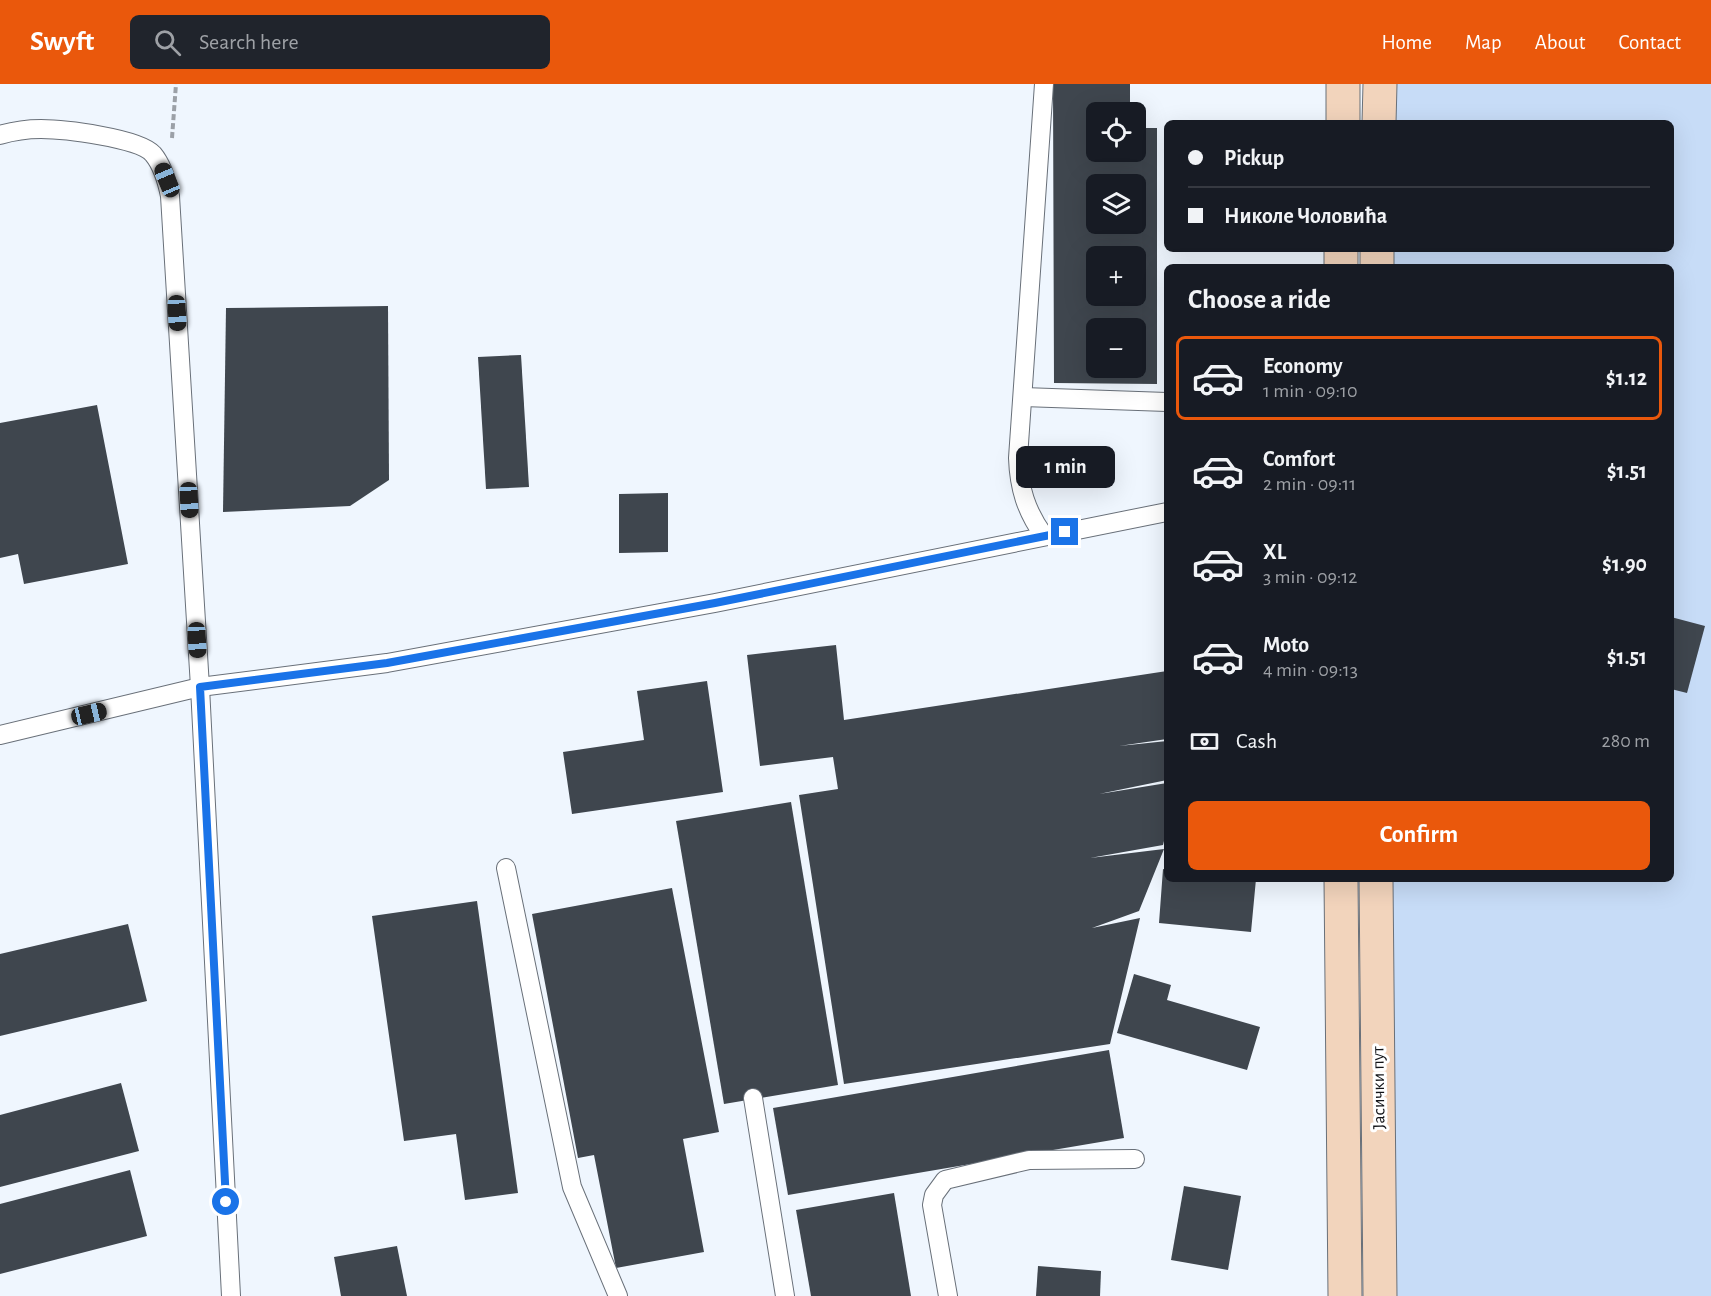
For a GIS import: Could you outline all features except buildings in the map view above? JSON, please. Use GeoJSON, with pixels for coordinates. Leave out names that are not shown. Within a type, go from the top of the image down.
{"type":"FeatureCollection","features":[{"type":"Feature","properties":{"kind":"main road"},"geometry":{"type":"LineString","coordinates":[[1343,84],[1343,120]]}},
{"type":"Feature","properties":{"kind":"main road"},"geometry":{"type":"LineString","coordinates":[[1379,120],[1380,84]]}},
{"type":"Feature","properties":{"kind":"main road","name":"Јасички пут"},"geometry":{"type":"LineString","coordinates":[[1341,882],[1345,1296]]}},
{"type":"Feature","properties":{"kind":"main road","name":"Јасички пут"},"geometry":{"type":"LineString","coordinates":[[1376,882],[1380,1296]]}},
{"type":"Feature","properties":{"kind":"lane"},"geometry":{"type":"LineString","coordinates":[[1044,84],[1018,458],[1021,490],[1030,514],[1044,536]]}},
{"type":"Feature","properties":{"kind":"lane"},"geometry":{"type":"LineString","coordinates":[[0,135],[12,131],[68,130],[123,141],[152,152],[167,180],[170,196],[200,687],[231,1296]]}},
{"type":"Feature","properties":{"kind":"lane"},"geometry":{"type":"LineString","coordinates":[[1023,397],[1164,402]]}},
{"type":"Feature","properties":{"kind":"lane"},"geometry":{"type":"LineString","coordinates":[[0,735],[200,687],[387,663],[715,603],[1164,513]]}},
{"type":"Feature","properties":{"kind":"lane"},"geometry":{"type":"LineString","coordinates":[[506,868],[572,1187],[618,1296]]}},
{"type":"Feature","properties":{"kind":"lane"},"geometry":{"type":"LineString","coordinates":[[753,1098],[785,1296]]}},
{"type":"Feature","properties":{"kind":"lane"},"geometry":{"type":"LineString","coordinates":[[948,1296],[932,1205],[934,1195],[945,1180],[1029,1160],[1136,1159]]}},
{"type":"Feature","properties":{"kind":"path"},"geometry":{"type":"LineString","coordinates":[[160,166],[171,145],[176,84]]}},
{"type":"Feature","properties":{"kind":"shaded area"},"geometry":{"type":"Polygon","coordinates":[[[1380,84],[1711,84],[1711,1296],[1380,1296],[1376,882],[1674,882],[1674,264],[1377,264],[1377,252],[1674,252],[1674,120],[1379,120],[1380,84]]]}},
{"type":"Feature","properties":{"kind":"route"},"geometry":{"type":"LineString","coordinates":[[226,1202],[200,687],[387,663],[715,603],[1065,532]]}}]}
